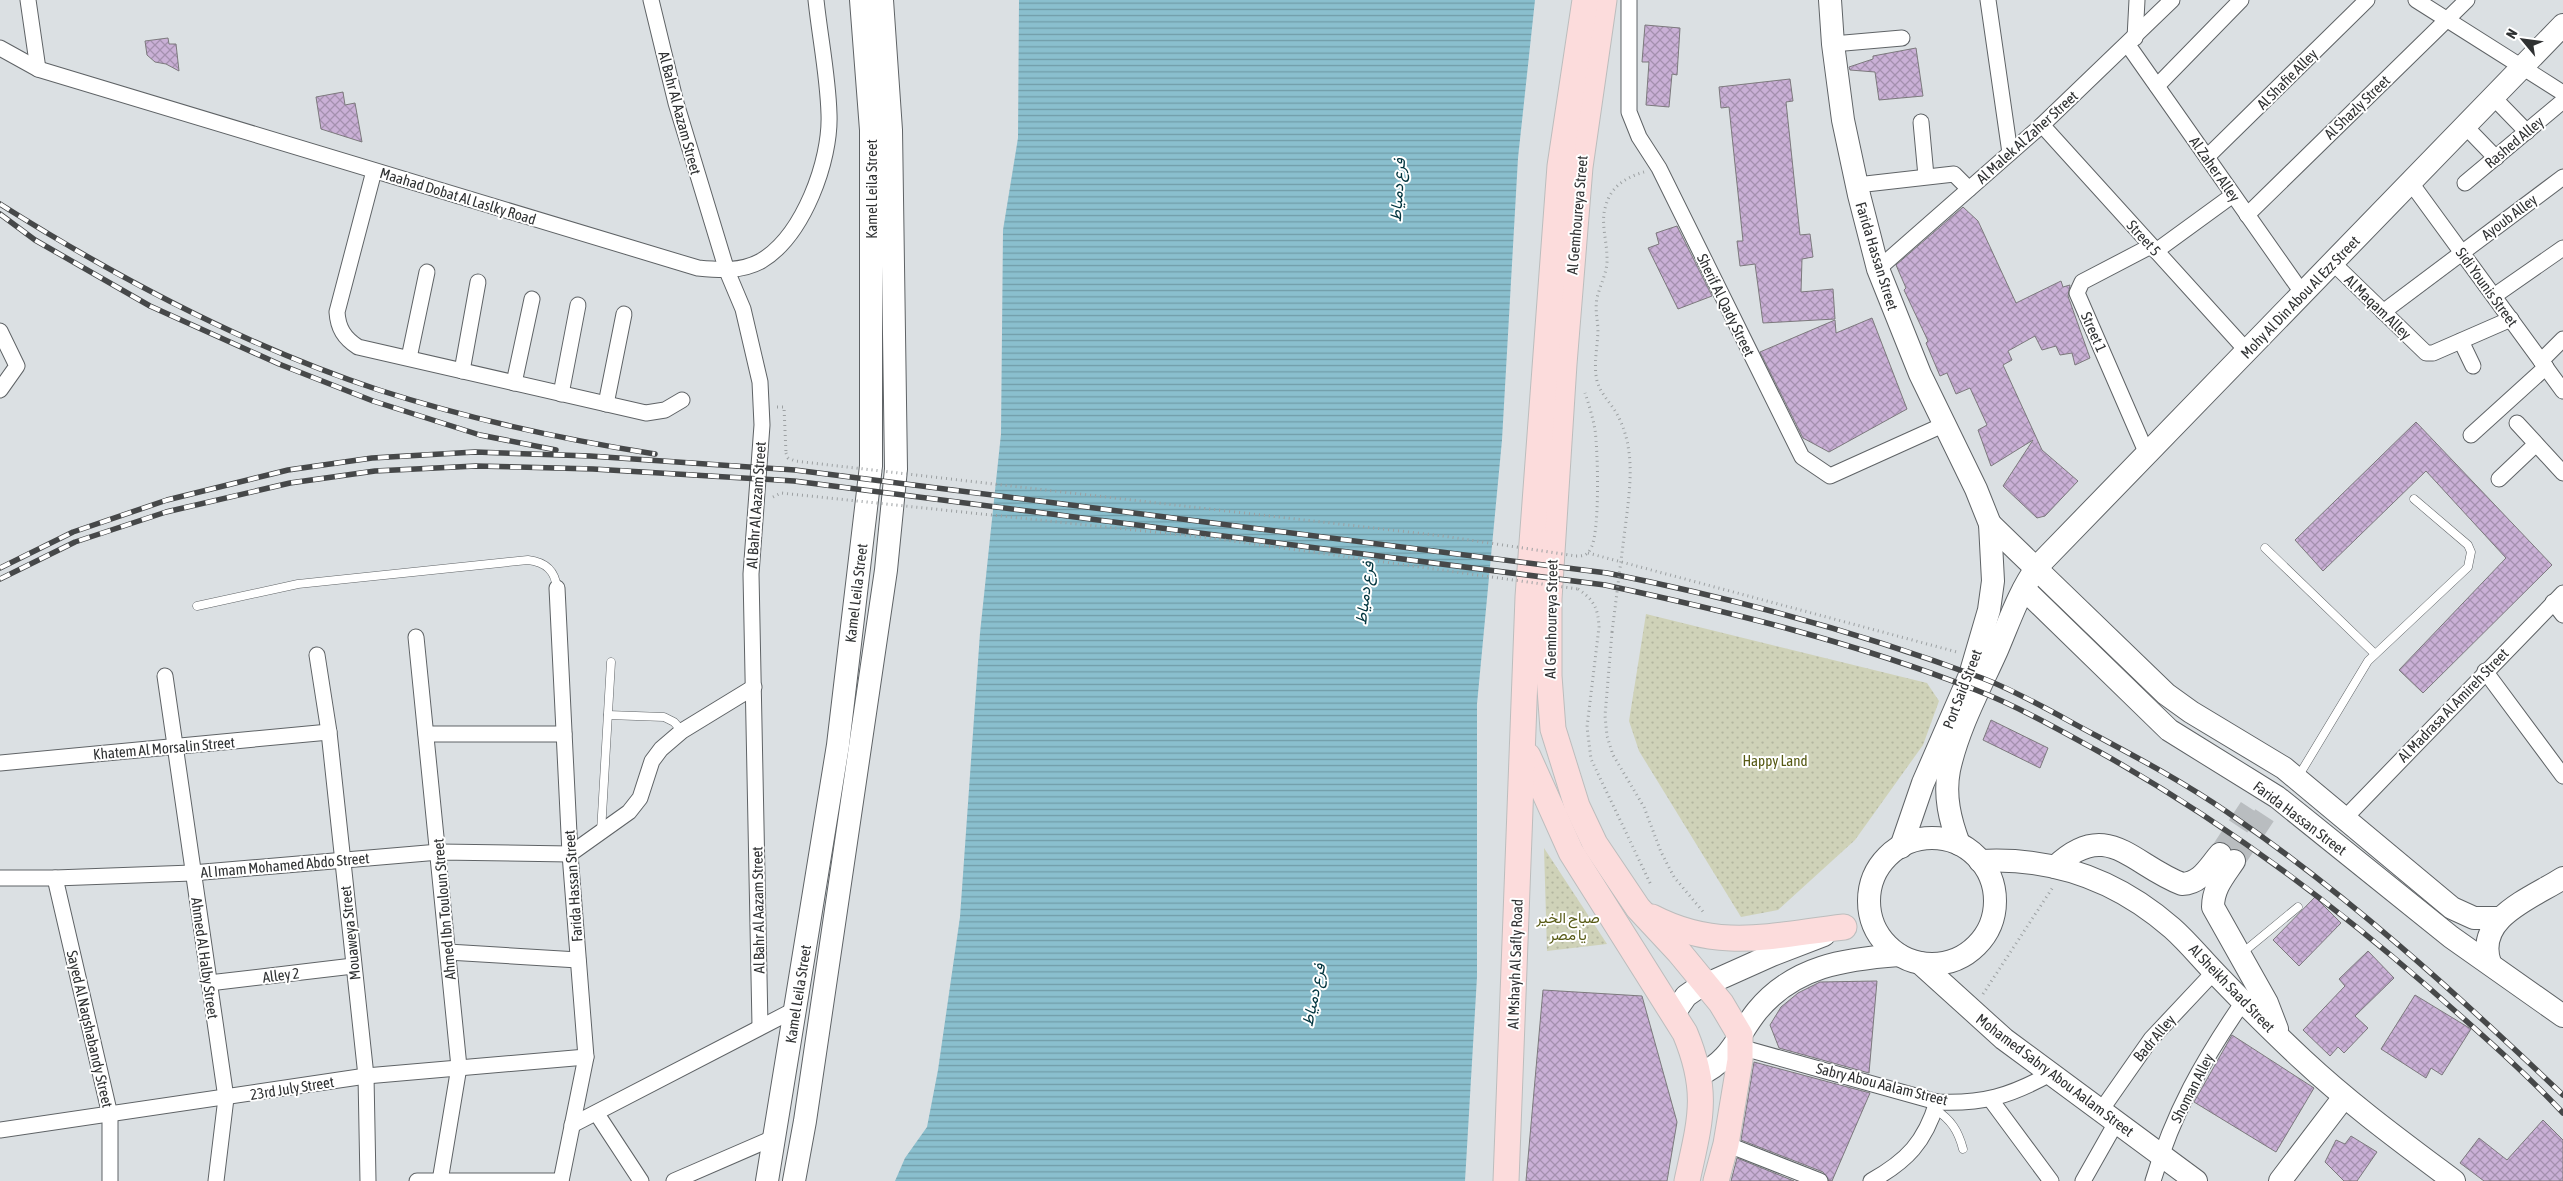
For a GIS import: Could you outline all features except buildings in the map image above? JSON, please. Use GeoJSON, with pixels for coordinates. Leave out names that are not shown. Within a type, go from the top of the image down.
{"type":"FeatureCollection","features":[{"type":"Feature","properties":{"kind":"main road","name":"Kamel Leila Street"},"geometry":{"type":"LineString","coordinates":[[767,1181],[838,745],[871,466],[871,130],[862,0]]}},
{"type":"Feature","properties":{"kind":"main road","name":"Kamel Leila Street"},"geometry":{"type":"LineString","coordinates":[[794,1181],[805,1121],[886,570],[896,469],[891,130],[882,0]]}},
{"type":"Feature","properties":{"kind":"main road","name":"Al Gemhoureya Street"},"geometry":{"type":"LineString","coordinates":[[1585,0],[1560,166],[1528,597],[1524,747],[1571,852],[1685,1033],[1699,1075],[1702,1099],[1700,1123],[1686,1181]]}},
{"type":"Feature","properties":{"kind":"main road","name":"Al Gemhoureya Street"},"geometry":{"type":"LineString","coordinates":[[1604,0],[1580,167],[1548,598],[1549,676],[1553,729],[1577,806],[1596,844],[1638,908],[1722,1003],[1740,1041]]}},
{"type":"Feature","properties":{"kind":"main road","name":"Farida Hassan Street"},"geometry":{"type":"LineString","coordinates":[[1830,0],[1833,44],[1843,120],[1878,269],[1920,374],[1976,489],[1990,524],[2037,567],[2142,673],[2166,694],[2191,712],[2297,778],[2452,908],[2474,918],[2498,918]]}},
{"type":"Feature","properties":{"kind":"main road","name":"Mohy Al Din Abou Al Ezz Street"},"geometry":{"type":"LineString","coordinates":[[2037,567],[2563,25]]}},
{"type":"Feature","properties":{"kind":"main road","name":"Port Said Street"},"geometry":{"type":"LineString","coordinates":[[1901,847],[1923,783],[1968,680],[1976,656],[1992,593],[1990,524]]}},
{"type":"Feature","properties":{"kind":"main road","name":"Port Said Street"},"geometry":{"type":"LineString","coordinates":[[1959,844],[1950,821],[1948,804],[1949,771],[1970,712],[2024,589],[2037,567]]}},
{"type":"Feature","properties":{"kind":"main road","name":"Farida Hassan Street"},"geometry":{"type":"LineString","coordinates":[[2024,589],[2169,730],[2563,1016]]}},
{"type":"Feature","properties":{"kind":"main road","name":"Al Mshayh Al Safly Road"},"geometry":{"type":"LineString","coordinates":[[1506,1181],[1524,747]]}},
{"type":"Feature","properties":{"kind":"main road"},"geometry":{"type":"LineString","coordinates":[[1930,839],[1940,839],[1959,844],[1980,861],[1990,877],[1995,896],[1994,915],[1986,933],[1974,948],[1958,959],[1939,964],[1920,963],[1899,955],[1882,938],[1871,917],[1870,896],[1874,877],[1885,860],[1901,847],[1920,840],[1930,839]]}},
{"type":"Feature","properties":{"kind":"main road"},"geometry":{"type":"LineString","coordinates":[[2060,868],[2068,854],[2085,846],[2103,844],[2121,849],[2182,884],[2192,883],[2227,857],[2213,897],[2213,907],[2266,1003],[2280,1037]]}},
{"type":"Feature","properties":{"kind":"main road","name":"Al Sheikh Saad Street"},"geometry":{"type":"LineString","coordinates":[[1980,861],[2008,859],[2037,862],[2060,868],[2121,892],[2147,909],[2194,948],[2243,1002],[2344,1097],[2454,1181]]}},
{"type":"Feature","properties":{"kind":"main road"},"geometry":{"type":"LineString","coordinates":[[2490,963],[2486,953],[2487,940],[2498,918],[2563,878]]}},
{"type":"Feature","properties":{"kind":"main road"},"geometry":{"type":"LineString","coordinates":[[1638,908],[1667,925],[1716,939],[1755,939],[1844,927]]}},
{"type":"Feature","properties":{"kind":"main road"},"geometry":{"type":"LineString","coordinates":[[1673,1014],[1686,996],[1772,955],[1871,917]]}},
{"type":"Feature","properties":{"kind":"main road"},"geometry":{"type":"LineString","coordinates":[[1699,1075],[1713,1069],[1725,1059],[1740,1041],[1758,1011],[1777,990],[1800,974],[1849,961],[1899,955]]}},
{"type":"Feature","properties":{"kind":"main road","name":"Mohamed Sabry Abou Aalam Street"},"geometry":{"type":"LineString","coordinates":[[1920,963],[1971,1012],[2050,1074],[2109,1115],[2196,1181]]}},
{"type":"Feature","properties":{"kind":"main road"},"geometry":{"type":"LineString","coordinates":[[1716,1181],[1726,1144],[1740,1060],[1740,1041]]}},
{"type":"Feature","properties":{"kind":"main road"},"geometry":{"type":"LineString","coordinates":[[2280,1181],[2344,1097]]}},
{"type":"Feature","properties":{"kind":"main road"},"geometry":{"type":"LineString","coordinates":[[778,1114],[792,1114],[805,1121]]}},
{"type":"Feature","properties":{"kind":"main road"},"geometry":{"type":"LineString","coordinates":[[773,1140],[786,1148],[801,1146]]}},
{"type":"Feature","properties":{"kind":"street"},"geometry":{"type":"LineString","coordinates":[[28,0],[38,69]]}},
{"type":"Feature","properties":{"kind":"street","name":"Al Bahr Al Aazam Street"},"geometry":{"type":"LineString","coordinates":[[651,0],[676,103],[727,271],[743,309],[760,382],[762,406],[751,574],[760,1026]]}},
{"type":"Feature","properties":{"kind":"street","name":"Maahad Dobat Al Laslky Road"},"geometry":{"type":"LineString","coordinates":[[0,48],[38,69],[698,268],[727,271],[760,262],[784,243],[805,210],[822,171],[830,115],[816,0]]}},
{"type":"Feature","properties":{"kind":"street","name":"Sherif Al Qady Street"},"geometry":{"type":"LineString","coordinates":[[1630,0],[1630,112],[1639,137],[1659,168],[1802,457],[1830,476],[1943,424]]}},
{"type":"Feature","properties":{"kind":"street"},"geometry":{"type":"LineString","coordinates":[[1988,0],[2010,153]]}},
{"type":"Feature","properties":{"kind":"street"},"geometry":{"type":"LineString","coordinates":[[2131,42],[2137,0]]}},
{"type":"Feature","properties":{"kind":"street","name":"Al Malek Al Zaher Street"},"geometry":{"type":"LineString","coordinates":[[1878,269],[2042,125],[2131,42],[2172,0]]}},
{"type":"Feature","properties":{"kind":"street"},"geometry":{"type":"LineString","coordinates":[[2156,86],[2241,0]]}},
{"type":"Feature","properties":{"kind":"street","name":"Al Shafie Alley"},"geometry":{"type":"LineString","coordinates":[[2207,157],[2367,0]]}},
{"type":"Feature","properties":{"kind":"street"},"geometry":{"type":"LineString","coordinates":[[2416,0],[2563,94]]}},
{"type":"Feature","properties":{"kind":"street","name":"Al Shazly Street"},"geometry":{"type":"LineString","coordinates":[[2247,215],[2467,0]]}},
{"type":"Feature","properties":{"kind":"street"},"geometry":{"type":"LineString","coordinates":[[1833,44],[1902,38]]}},
{"type":"Feature","properties":{"kind":"street","name":"Al Zaher Alley"},"geometry":{"type":"LineString","coordinates":[[2131,42],[2156,86],[2303,294]]}},
{"type":"Feature","properties":{"kind":"street"},"geometry":{"type":"LineString","coordinates":[[2492,98],[2526,132]]}},
{"type":"Feature","properties":{"kind":"street","name":"Rashed Alley"},"geometry":{"type":"LineString","coordinates":[[2465,183],[2563,101]]}},
{"type":"Feature","properties":{"kind":"street"},"geometry":{"type":"LineString","coordinates":[[1921,122],[1926,176]]}},
{"type":"Feature","properties":{"kind":"street","name":"Street 5"},"geometry":{"type":"LineString","coordinates":[[2042,125],[2247,351]]}},
{"type":"Feature","properties":{"kind":"street"},"geometry":{"type":"LineString","coordinates":[[2465,126],[2496,158]]}},
{"type":"Feature","properties":{"kind":"street"},"geometry":{"type":"LineString","coordinates":[[374,171],[337,312],[342,332],[358,347],[646,413],[665,410],[682,400]]}},
{"type":"Feature","properties":{"kind":"street"},"geometry":{"type":"LineString","coordinates":[[1857,185],[1954,174],[1969,189]]}},
{"type":"Feature","properties":{"kind":"street","name":"Ayoub Alley"},"geometry":{"type":"LineString","coordinates":[[2383,312],[2563,177]]}},
{"type":"Feature","properties":{"kind":"street","name":"Sidi Younis Street"},"geometry":{"type":"LineString","coordinates":[[2411,182],[2563,391]]}},
{"type":"Feature","properties":{"kind":"street","name":"Street 1"},"geometry":{"type":"LineString","coordinates":[[2147,454],[2077,293],[2082,282],[2154,248],[2233,195]]}},
{"type":"Feature","properties":{"kind":"street"},"geometry":{"type":"LineString","coordinates":[[2494,296],[2563,248]]}},
{"type":"Feature","properties":{"kind":"street","name":"Al Maqam Alley"},"geometry":{"type":"LineString","coordinates":[[2333,263],[2423,351],[2433,354],[2461,341]]}},
{"type":"Feature","properties":{"kind":"street"},"geometry":{"type":"LineString","coordinates":[[409,358],[427,272]]}},
{"type":"Feature","properties":{"kind":"street"},"geometry":{"type":"LineString","coordinates":[[462,371],[478,282]]}},
{"type":"Feature","properties":{"kind":"street"},"geometry":{"type":"LineString","coordinates":[[514,383],[532,299]]}},
{"type":"Feature","properties":{"kind":"street"},"geometry":{"type":"LineString","coordinates":[[562,394],[578,304]]}},
{"type":"Feature","properties":{"kind":"street"},"geometry":{"type":"LineString","coordinates":[[606,404],[624,314]]}},
{"type":"Feature","properties":{"kind":"street"},"geometry":{"type":"LineString","coordinates":[[2473,366],[2461,341],[2511,319]]}},
{"type":"Feature","properties":{"kind":"street"},"geometry":{"type":"LineString","coordinates":[[0,331],[4,335],[17,366],[0,390]]}},
{"type":"Feature","properties":{"kind":"street"},"geometry":{"type":"LineString","coordinates":[[2471,435],[2544,364],[2563,339]]}},
{"type":"Feature","properties":{"kind":"street"},"geometry":{"type":"LineString","coordinates":[[2517,423],[2563,473]]}},
{"type":"Feature","properties":{"kind":"street"},"geometry":{"type":"LineString","coordinates":[[2499,479],[2536,444]]}},
{"type":"Feature","properties":{"kind":"street","name":"Farida Hassan Street"},"geometry":{"type":"LineString","coordinates":[[557,588],[570,854],[586,1057],[561,1181]]}},
{"type":"Feature","properties":{"kind":"street"},"geometry":{"type":"LineString","coordinates":[[2558,597],[2563,615]]}},
{"type":"Feature","properties":{"kind":"street","name":"Al Madrasa Al Amireh Street"},"geometry":{"type":"LineString","coordinates":[[2344,819],[2558,597]]}},
{"type":"Feature","properties":{"kind":"street","name":"Ahmed Ibn Touloun Street"},"geometry":{"type":"LineString","coordinates":[[416,637],[459,1067],[440,1181]]}},
{"type":"Feature","properties":{"kind":"street","name":"Mouaweya Street"},"geometry":{"type":"LineString","coordinates":[[317,655],[329,732],[341,859],[366,1076],[368,1181]]}},
{"type":"Feature","properties":{"kind":"street"},"geometry":{"type":"LineString","coordinates":[[2485,671],[2563,776]]}},
{"type":"Feature","properties":{"kind":"street","name":"Ahmed Al Halby Street"},"geometry":{"type":"LineString","coordinates":[[165,676],[226,1098],[216,1181]]}},
{"type":"Feature","properties":{"kind":"street"},"geometry":{"type":"LineString","coordinates":[[570,854],[629,812],[640,798],[652,761],[661,749],[682,731],[754,687]]}},
{"type":"Feature","properties":{"kind":"street","name":"Khatem Al Morsalin Street"},"geometry":{"type":"LineString","coordinates":[[0,763],[176,748],[329,732]]}},
{"type":"Feature","properties":{"kind":"street"},"geometry":{"type":"LineString","coordinates":[[426,734],[564,734]]}},
{"type":"Feature","properties":{"kind":"street","name":"Al Imam Mohamed Abdo Street"},"geometry":{"type":"LineString","coordinates":[[0,878],[55,878],[192,872],[439,852],[570,854]]}},
{"type":"Feature","properties":{"kind":"street","name":"Sayed Al Naqshabandy Street"},"geometry":{"type":"LineString","coordinates":[[55,878],[110,1115],[110,1181]]}},
{"type":"Feature","properties":{"kind":"street"},"geometry":{"type":"LineString","coordinates":[[448,952],[578,960]]}},
{"type":"Feature","properties":{"kind":"street","name":"Alley 2"},"geometry":{"type":"LineString","coordinates":[[209,984],[353,966]]}},
{"type":"Feature","properties":{"kind":"street","name":"Badr Alley"},"geometry":{"type":"LineString","coordinates":[[2083,1181],[2109,1115],[2151,1038],[2214,972]]}},
{"type":"Feature","properties":{"kind":"street","name":"Shoman Alley"},"geometry":{"type":"LineString","coordinates":[[2152,1181],[2160,1155],[2206,1056],[2243,1002]]}},
{"type":"Feature","properties":{"kind":"street"},"geometry":{"type":"LineString","coordinates":[[572,1125],[597,1114],[760,1026],[796,1009]]}},
{"type":"Feature","properties":{"kind":"street","name":"Sabry Abou Aalam Street"},"geometry":{"type":"LineString","coordinates":[[1740,1041],[1936,1105],[1992,1100],[2022,1090],[2050,1074]]}},
{"type":"Feature","properties":{"kind":"street","name":"23rd July Street"},"geometry":{"type":"LineString","coordinates":[[0,1130],[366,1076],[586,1057]]}},
{"type":"Feature","properties":{"kind":"street"},"geometry":{"type":"LineString","coordinates":[[1992,1100],[2045,1179]]}},
{"type":"Feature","properties":{"kind":"street"},"geometry":{"type":"LineString","coordinates":[[1871,1181],[1910,1155],[1921,1139],[1936,1105]]}},
{"type":"Feature","properties":{"kind":"street"},"geometry":{"type":"LineString","coordinates":[[597,1114],[640,1181]]}},
{"type":"Feature","properties":{"kind":"street"},"geometry":{"type":"LineString","coordinates":[[674,1181],[773,1140]]}},
{"type":"Feature","properties":{"kind":"street"},"geometry":{"type":"LineString","coordinates":[[1726,1144],[1820,1181]]}},
{"type":"Feature","properties":{"kind":"street"},"geometry":{"type":"LineString","coordinates":[[417,1181],[561,1181]]}},
{"type":"Feature","properties":{"kind":"lane"},"geometry":{"type":"LineString","coordinates":[[2297,778],[2310,760],[2357,677],[2375,654],[2468,567],[2471,560],[2468,545],[2414,499]]}},
{"type":"Feature","properties":{"kind":"lane"},"geometry":{"type":"LineString","coordinates":[[2265,548],[2375,654]]}},
{"type":"Feature","properties":{"kind":"lane"},"geometry":{"type":"LineString","coordinates":[[197,606],[307,582],[528,560],[546,565],[552,571],[557,588]]}},
{"type":"Feature","properties":{"kind":"lane"},"geometry":{"type":"LineString","coordinates":[[602,832],[611,662]]}},
{"type":"Feature","properties":{"kind":"lane"},"geometry":{"type":"LineString","coordinates":[[608,715],[664,717],[674,722],[682,731]]}},
{"type":"Feature","properties":{"kind":"lane"},"geometry":{"type":"LineString","coordinates":[[2239,956],[2298,907]]}},
{"type":"Feature","properties":{"kind":"lane"},"geometry":{"type":"LineString","coordinates":[[1936,1105],[1959,1133],[1963,1149]]}},
{"type":"Feature","properties":{"kind":"path"},"geometry":{"type":"LineString","coordinates":[[1659,168],[1628,177],[1615,188],[1606,204],[1603,221],[1608,260],[1595,314],[1598,328],[1594,361],[1601,390],[1605,399],[1618,415],[1626,435],[1631,457],[1631,480],[1612,632],[1605,716],[1607,736],[1613,755],[1644,807],[1661,852],[1674,877],[1703,910],[1712,924],[1716,939]]}},
{"type":"Feature","properties":{"kind":"path"},"geometry":{"type":"LineString","coordinates":[[762,406],[784,407],[786,453],[788,458],[795,461],[1443,536],[1576,556]]}},
{"type":"Feature","properties":{"kind":"path"},"geometry":{"type":"LineString","coordinates":[[773,497],[781,492],[1211,538],[1578,589],[1591,598],[1598,612],[1599,627],[1587,728],[1591,759],[1652,887]]}},
{"type":"Feature","properties":{"kind":"path"},"geometry":{"type":"LineString","coordinates":[[1588,553],[1976,656]]}},
{"type":"Feature","properties":{"kind":"path"},"geometry":{"type":"LineString","coordinates":[[1971,1012],[2060,868]]}},
{"type":"Feature","properties":{"kind":"path"},"geometry":{"type":"LineString","coordinates":[[1696,912],[1703,910]]}},
{"type":"Feature","properties":{"kind":"green space","name":"Happy Land"},"geometry":{"type":"Polygon","coordinates":[[[1646,614],[1927,683],[1939,701],[1923,745],[1855,840],[1778,910],[1741,917],[1639,751],[1629,721],[1646,614]]]}},
{"type":"Feature","properties":{"kind":"green space","name":"صباح الخير يا مصر"},"geometry":{"type":"Polygon","coordinates":[[[1544,848],[1607,944],[1547,951],[1544,848]]]}},
{"type":"Feature","properties":{"kind":"water","name":"فرع دمياط"},"geometry":{"type":"Polygon","coordinates":[[[1019,0],[1535,0],[1518,158],[1502,440],[1477,704],[1477,977],[1465,1181],[895,1181],[905,1158],[927,1127],[938,1070],[960,917],[980,633],[1001,434],[1003,230],[1018,138],[1019,0]]]}},
{"type":"Feature","properties":{"kind":"tunnel"},"geometry":{"type":"LineString","coordinates":[[2220,854],[2254,802]]}},
{"type":"Feature","properties":{"kind":"tunnel"},"geometry":{"type":"LineString","coordinates":[[2234,861],[2268,810]]}},
{"type":"Feature","properties":{"kind":"railway"},"geometry":{"type":"LineString","coordinates":[[0,204],[91,259],[184,309],[280,353],[329,372],[379,390],[481,419],[550,435],[655,454]]}},
{"type":"Feature","properties":{"kind":"railway"},"geometry":{"type":"LineString","coordinates":[[0,214],[35,240],[150,306],[279,364],[373,401],[480,435],[556,450]]}},
{"type":"Feature","properties":{"kind":"railway"},"geometry":{"type":"LineString","coordinates":[[0,568],[73,532],[167,500],[288,470],[372,458],[475,452],[590,456],[795,470],[1607,573],[1749,605],[1844,632],[1937,662],[2011,690],[2130,754],[2211,801],[2315,877],[2400,946],[2563,1095]]}},
{"type":"Feature","properties":{"kind":"railway"},"geometry":{"type":"LineString","coordinates":[[0,579],[75,542],[166,512],[290,483],[375,471],[476,466],[593,469],[794,481],[1605,585],[1793,630],[1886,658],[1991,696],[2082,742],[2227,831],[2350,921],[2480,1033],[2563,1113]]}}]}
